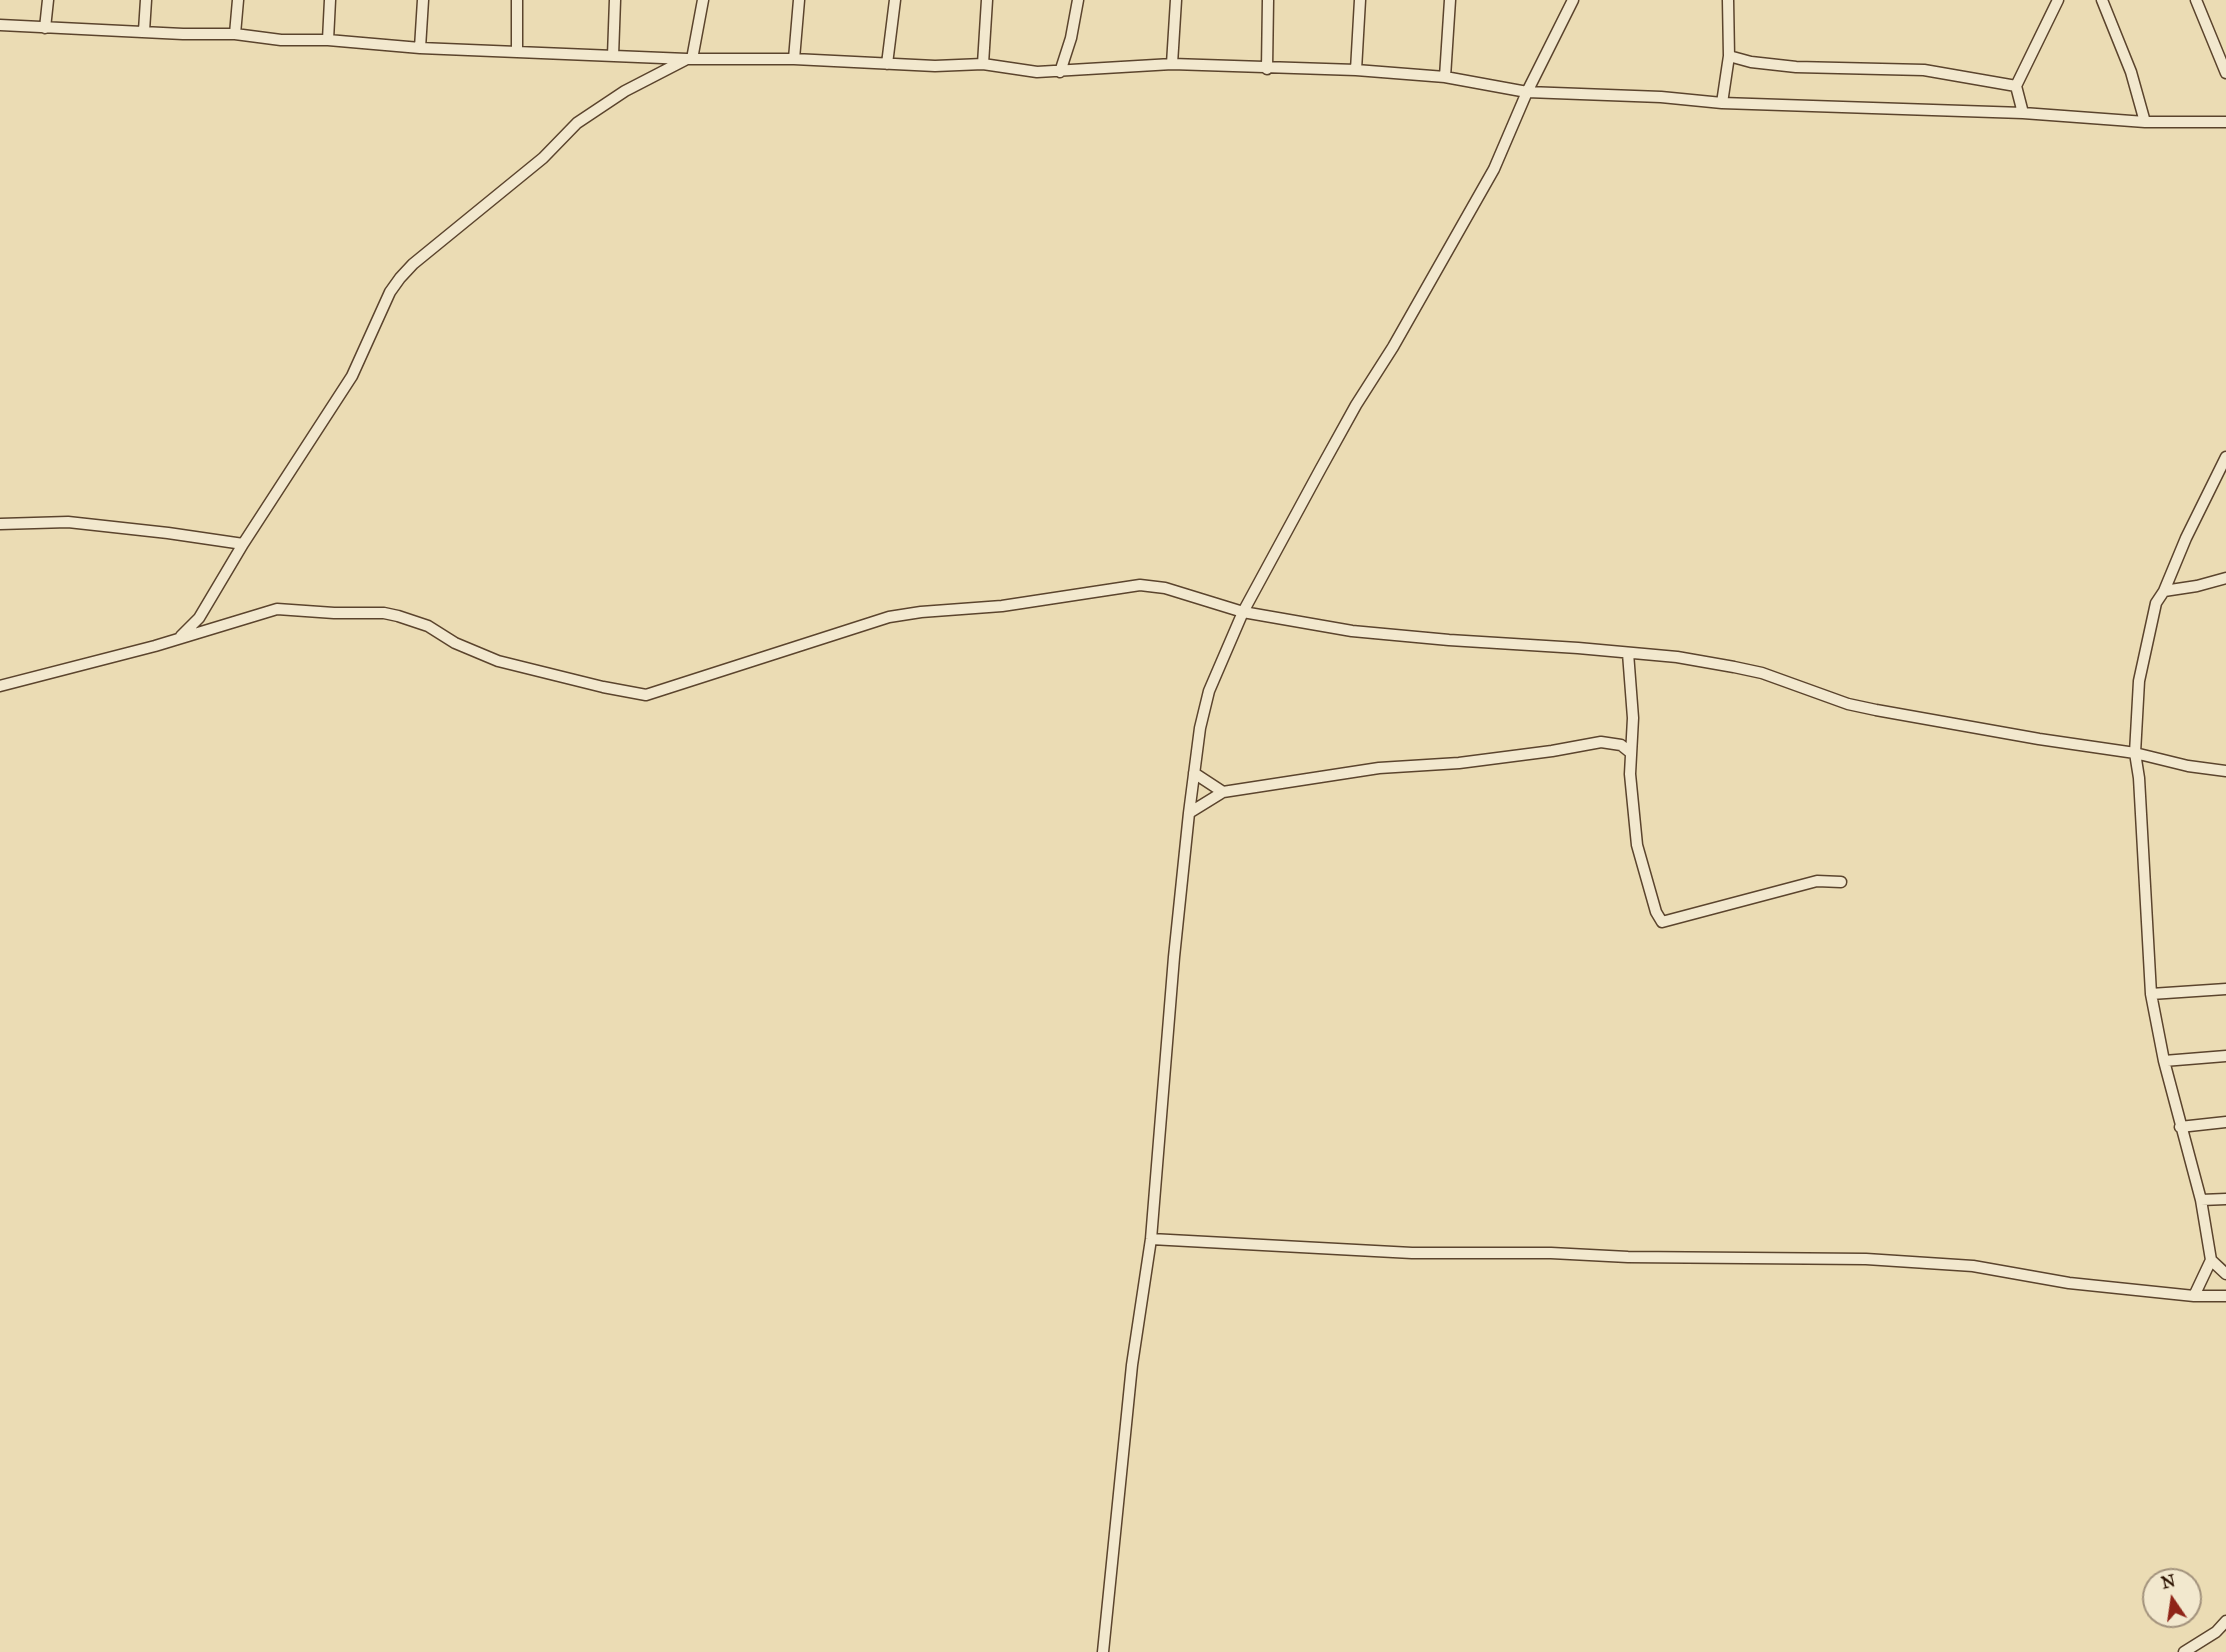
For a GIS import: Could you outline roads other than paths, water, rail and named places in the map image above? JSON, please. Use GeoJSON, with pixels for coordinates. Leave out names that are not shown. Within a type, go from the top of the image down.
{"type":"FeatureCollection","features":[{"type":"Feature","properties":{"kind":"street"},"geometry":{"type":"LineString","coordinates":[[45,28],[48,0]]}},
{"type":"Feature","properties":{"kind":"street"},"geometry":{"type":"LineString","coordinates":[[144,31],[146,0]]}},
{"type":"Feature","properties":{"kind":"street"},"geometry":{"type":"LineString","coordinates":[[235,34],[238,0]]}},
{"type":"Feature","properties":{"kind":"street"},"geometry":{"type":"LineString","coordinates":[[327,40],[330,0]]}},
{"type":"Feature","properties":{"kind":"street"},"geometry":{"type":"LineString","coordinates":[[420,48],[423,0]]}},
{"type":"Feature","properties":{"kind":"street"},"geometry":{"type":"LineString","coordinates":[[517,0],[517,51]]}},
{"type":"Feature","properties":{"kind":"street"},"geometry":{"type":"LineString","coordinates":[[613,56],[615,0]]}},
{"type":"Feature","properties":{"kind":"street"},"geometry":{"type":"LineString","coordinates":[[690,59],[703,0]]}},
{"type":"Feature","properties":{"kind":"street"},"geometry":{"type":"LineString","coordinates":[[794,59],[799,0]]}},
{"type":"Feature","properties":{"kind":"street"},"geometry":{"type":"LineString","coordinates":[[887,64],[895,0]]}},
{"type":"Feature","properties":{"kind":"street"},"geometry":{"type":"LineString","coordinates":[[983,64],[987,0]]}},
{"type":"Feature","properties":{"kind":"street"},"geometry":{"type":"LineString","coordinates":[[1060,72],[1071,38],[1078,0]]}},
{"type":"Feature","properties":{"kind":"street"},"geometry":{"type":"LineString","coordinates":[[1172,64],[1176,0]]}},
{"type":"Feature","properties":{"kind":"street"},"geometry":{"type":"LineString","coordinates":[[1267,69],[1268,0]]}},
{"type":"Feature","properties":{"kind":"street"},"geometry":{"type":"LineString","coordinates":[[1356,70],[1360,0]]}},
{"type":"Feature","properties":{"kind":"street"},"geometry":{"type":"LineString","coordinates":[[1445,77],[1450,0]]}},
{"type":"Feature","properties":{"kind":"street"},"geometry":{"type":"LineString","coordinates":[[1103,1652],[1132,1365],[1151,1239],[1174,957],[1189,813],[1200,728],[1209,691],[1243,612],[1356,405],[1393,347],[1494,169],[1527,92],[1573,0]]}},
{"type":"Feature","properties":{"kind":"street"},"geometry":{"type":"LineString","coordinates":[[1722,103],[1730,56],[1728,0]]}},
{"type":"Feature","properties":{"kind":"street"},"geometry":{"type":"LineString","coordinates":[[2102,0],[2131,72],[2145,122]]}},
{"type":"Feature","properties":{"kind":"street"},"geometry":{"type":"LineString","coordinates":[[2196,0],[2226,73]]}},
{"type":"Feature","properties":{"kind":"street"},"geometry":{"type":"LineString","coordinates":[[2023,113],[2016,86],[2056,1]]}},
{"type":"Feature","properties":{"kind":"street"},"geometry":{"type":"LineString","coordinates":[[0,25],[235,34],[281,40],[327,40],[420,48],[613,56],[794,59],[935,66],[983,64],[1037,72],[1172,64],[1267,69],[1356,70],[1445,77],[1527,92],[1661,97],[1722,103],[2023,113],[2145,122],[2226,122]]}},
{"type":"Feature","properties":{"kind":"street"},"geometry":{"type":"LineString","coordinates":[[1730,56],[1751,62],[1796,67],[1924,70],[2016,86]]}},
{"type":"Feature","properties":{"kind":"street"},"geometry":{"type":"LineString","coordinates":[[178,638],[199,618],[243,544],[352,376],[390,292],[413,264],[543,158],[577,123],[626,91],[690,59]]}},
{"type":"Feature","properties":{"kind":"street"},"geometry":{"type":"LineString","coordinates":[[2194,1296],[2211,1260],[2200,1200],[2164,1061],[2151,994],[2139,777],[2135,753],[2139,681],[2156,603],[2164,591],[2186,538],[2226,457]]}},
{"type":"Feature","properties":{"kind":"street"},"geometry":{"type":"LineString","coordinates":[[0,524],[68,522],[168,532],[243,544]]}},
{"type":"Feature","properties":{"kind":"street"},"geometry":{"type":"LineString","coordinates":[[2164,591],[2197,586],[2226,578]]}},
{"type":"Feature","properties":{"kind":"street"},"geometry":{"type":"LineString","coordinates":[[0,686],[136,651],[277,609],[334,613],[384,613],[428,626],[455,643],[498,661],[603,687],[646,695],[870,622],[921,612],[1002,606],[1140,585],[1165,588],[1243,612],[1352,631],[1677,657],[1762,673],[1848,704],[1876,710],[2039,739],[2135,753],[2188,766],[2226,771]]}},
{"type":"Feature","properties":{"kind":"street"},"geometry":{"type":"LineString","coordinates":[[1628,653],[1633,718],[1630,774],[1637,845],[1656,912],[1662,922],[1817,881],[1840,882]]}},
{"type":"Feature","properties":{"kind":"street"},"geometry":{"type":"LineString","coordinates":[[1189,813],[1223,792],[1379,768],[1459,763],[1601,742],[1621,745],[1631,753]]}},
{"type":"Feature","properties":{"kind":"street"},"geometry":{"type":"LineString","coordinates":[[1194,773],[1223,792]]}},
{"type":"Feature","properties":{"kind":"street"},"geometry":{"type":"LineString","coordinates":[[2151,994],[2226,989]]}},
{"type":"Feature","properties":{"kind":"street"},"geometry":{"type":"LineString","coordinates":[[2164,1061],[2226,1056]]}},
{"type":"Feature","properties":{"kind":"street"},"geometry":{"type":"LineString","coordinates":[[2180,1127],[2226,1122]]}},
{"type":"Feature","properties":{"kind":"street"},"geometry":{"type":"LineString","coordinates":[[2200,1200],[2226,1199]]}},
{"type":"Feature","properties":{"kind":"street"},"geometry":{"type":"LineString","coordinates":[[1151,1239],[1412,1253],[1551,1253],[1628,1257],[1866,1259],[1973,1266],[2069,1283],[2194,1296],[2226,1296]]}},
{"type":"Feature","properties":{"kind":"street"},"geometry":{"type":"LineString","coordinates":[[2211,1260],[2226,1274]]}},
{"type":"Feature","properties":{"kind":"street"},"geometry":{"type":"LineString","coordinates":[[2184,1652],[2216,1632],[2226,1621]]}}]}
